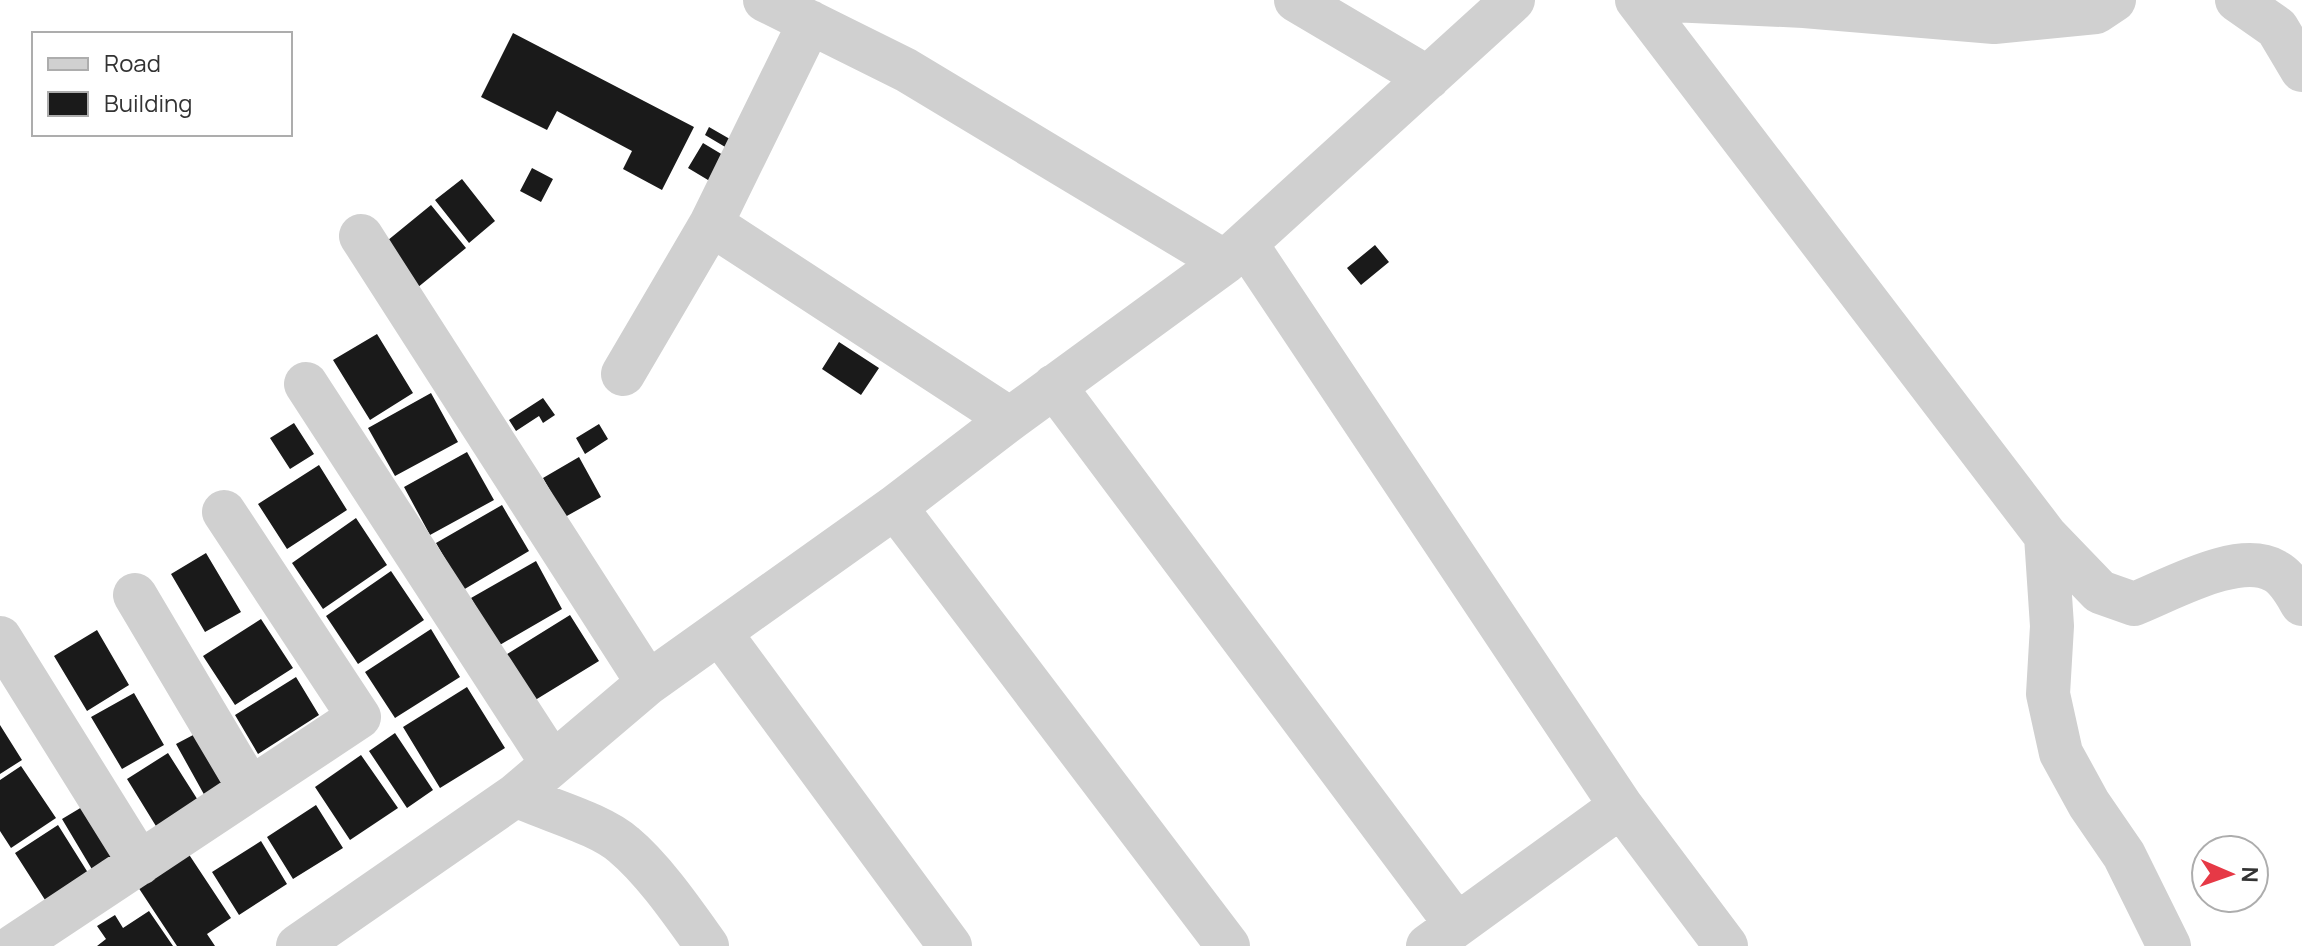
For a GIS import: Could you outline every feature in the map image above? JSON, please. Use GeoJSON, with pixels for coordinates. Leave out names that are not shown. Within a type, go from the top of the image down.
{"type":"FeatureCollection","features":[{"type":"Feature","properties":{"kind":"street"},"geometry":{"type":"LineString","coordinates":[[765,0],[906,70],[1235,253],[1621,806],[1726,946]]}},
{"type":"Feature","properties":{"kind":"street"},"geometry":{"type":"LineString","coordinates":[[1296,0],[1428,78]]}},
{"type":"Feature","properties":{"kind":"street"},"geometry":{"type":"LineString","coordinates":[[298,946],[516,795],[648,683],[895,507],[1235,253],[1513,0]]}},
{"type":"Feature","properties":{"kind":"street"},"geometry":{"type":"LineString","coordinates":[[1637,0],[2046,536],[2100,592],[2134,604],[2235,564],[2256,565],[2275,570],[2291,585],[2302,604]]}},
{"type":"Feature","properties":{"kind":"street"},"geometry":{"type":"LineString","coordinates":[[1671,0],[1804,6],[1994,22],[2096,12],[2114,0]]}},
{"type":"Feature","properties":{"kind":"street"},"geometry":{"type":"LineString","coordinates":[[2237,0],[2277,28],[2302,70]]}},
{"type":"Feature","properties":{"kind":"street"},"geometry":{"type":"LineString","coordinates":[[623,374],[711,224],[810,22]]}},
{"type":"Feature","properties":{"kind":"street"},"geometry":{"type":"LineString","coordinates":[[711,224],[1010,419]]}},
{"type":"Feature","properties":{"kind":"street"},"geometry":{"type":"LineString","coordinates":[[361,236],[648,683]]}},
{"type":"Feature","properties":{"kind":"street"},"geometry":{"type":"LineString","coordinates":[[306,384],[552,763]]}},
{"type":"Feature","properties":{"kind":"street"},"geometry":{"type":"LineString","coordinates":[[1054,386],[1442,935],[1621,806]]}},
{"type":"Feature","properties":{"kind":"street"},"geometry":{"type":"LineString","coordinates":[[895,507],[1228,946]]}},
{"type":"Feature","properties":{"kind":"street"},"geometry":{"type":"LineString","coordinates":[[11,935],[140,863],[359,717],[224,512]]}},
{"type":"Feature","properties":{"kind":"street"},"geometry":{"type":"LineString","coordinates":[[2046,536],[2052,626],[2048,694],[2061,753],[2089,804],[2124,855],[2169,946]]}},
{"type":"Feature","properties":{"kind":"street"},"geometry":{"type":"LineString","coordinates":[[135,595],[250,789]]}},
{"type":"Feature","properties":{"kind":"street"},"geometry":{"type":"LineString","coordinates":[[720,633],[950,946]]}},
{"type":"Feature","properties":{"kind":"street"},"geometry":{"type":"LineString","coordinates":[[0,638],[140,863]]}},
{"type":"Feature","properties":{"kind":"street"},"geometry":{"type":"LineString","coordinates":[[516,795],[601,830],[623,844],[679,907],[707,946]]}},
{"type":"Feature","properties":{"kind":"building"},"geometry":{"type":"Polygon","coordinates":[[[513,33],[694,127],[662,190],[623,169],[632,151],[557,111],[547,130],[481,97],[513,33]]]}},
{"type":"Feature","properties":{"kind":"building"},"geometry":{"type":"Polygon","coordinates":[[[709,127],[742,146],[737,154],[705,135],[709,127]]]}},
{"type":"Feature","properties":{"kind":"building"},"geometry":{"type":"Polygon","coordinates":[[[703,143],[728,158],[713,183],[688,168],[703,143]]]}},
{"type":"Feature","properties":{"kind":"building"},"geometry":{"type":"Polygon","coordinates":[[[532,168],[553,179],[541,202],[520,191],[532,168]]]}},
{"type":"Feature","properties":{"kind":"building"},"geometry":{"type":"Polygon","coordinates":[[[462,179],[495,221],[469,243],[435,200],[462,179]]]}},
{"type":"Feature","properties":{"kind":"building"},"geometry":{"type":"Polygon","coordinates":[[[431,205],[466,248],[417,288],[382,245],[431,205]]]}},
{"type":"Feature","properties":{"kind":"building"},"geometry":{"type":"Polygon","coordinates":[[[1375,245],[1389,262],[1361,285],[1347,268],[1375,245]]]}},
{"type":"Feature","properties":{"kind":"building"},"geometry":{"type":"Polygon","coordinates":[[[377,334],[413,393],[370,420],[333,360],[377,334]]]}},
{"type":"Feature","properties":{"kind":"building"},"geometry":{"type":"Polygon","coordinates":[[[839,342],[879,368],[861,395],[822,369],[839,342]]]}},
{"type":"Feature","properties":{"kind":"building"},"geometry":{"type":"Polygon","coordinates":[[[431,393],[458,442],[395,476],[368,428],[431,393]]]}},
{"type":"Feature","properties":{"kind":"building"},"geometry":{"type":"Polygon","coordinates":[[[543,398],[555,415],[543,423],[539,416],[516,431],[509,420],[543,398]]]}},
{"type":"Feature","properties":{"kind":"building"},"geometry":{"type":"Polygon","coordinates":[[[294,423],[314,454],[290,469],[270,438],[294,423]]]}},
{"type":"Feature","properties":{"kind":"building"},"geometry":{"type":"Polygon","coordinates":[[[599,424],[608,439],[585,454],[576,438],[599,424]]]}},
{"type":"Feature","properties":{"kind":"building"},"geometry":{"type":"Polygon","coordinates":[[[467,452],[494,500],[430,535],[404,487],[467,452]]]}},
{"type":"Feature","properties":{"kind":"building"},"geometry":{"type":"Polygon","coordinates":[[[579,457],[601,497],[565,517],[543,478],[579,457]]]}},
{"type":"Feature","properties":{"kind":"building"},"geometry":{"type":"Polygon","coordinates":[[[319,465],[347,510],[287,549],[258,504],[319,465]]]}},
{"type":"Feature","properties":{"kind":"building"},"geometry":{"type":"Polygon","coordinates":[[[502,505],[529,551],[463,590],[436,543],[502,505]]]}},
{"type":"Feature","properties":{"kind":"building"},"geometry":{"type":"Polygon","coordinates":[[[356,518],[387,565],[323,609],[292,563],[356,518]]]}},
{"type":"Feature","properties":{"kind":"building"},"geometry":{"type":"Polygon","coordinates":[[[206,553],[241,612],[205,632],[171,574],[206,553]]]}},
{"type":"Feature","properties":{"kind":"building"},"geometry":{"type":"Polygon","coordinates":[[[536,561],[562,609],[498,646],[471,598],[536,561]]]}},
{"type":"Feature","properties":{"kind":"building"},"geometry":{"type":"Polygon","coordinates":[[[391,571],[424,620],[358,664],[326,616],[391,571]]]}},
{"type":"Feature","properties":{"kind":"building"},"geometry":{"type":"Polygon","coordinates":[[[570,615],[599,661],[532,702],[504,656],[570,615]]]}},
{"type":"Feature","properties":{"kind":"building"},"geometry":{"type":"Polygon","coordinates":[[[261,619],[293,668],[235,705],[203,656],[261,619]]]}},
{"type":"Feature","properties":{"kind":"building"},"geometry":{"type":"Polygon","coordinates":[[[431,629],[460,677],[395,718],[365,672],[431,629]]]}},
{"type":"Feature","properties":{"kind":"building"},"geometry":{"type":"Polygon","coordinates":[[[97,630],[129,685],[87,711],[54,656],[97,630]]]}},
{"type":"Feature","properties":{"kind":"building"},"geometry":{"type":"Polygon","coordinates":[[[296,677],[319,715],[258,754],[235,715],[296,677]]]}},
{"type":"Feature","properties":{"kind":"building"},"geometry":{"type":"Polygon","coordinates":[[[467,687],[505,748],[440,788],[403,727],[467,687]]]}},
{"type":"Feature","properties":{"kind":"building"},"geometry":{"type":"Polygon","coordinates":[[[134,693],[164,745],[122,769],[91,717],[134,693]]]}},
{"type":"Feature","properties":{"kind":"building"},"geometry":{"type":"Polygon","coordinates":[[[0,725],[22,760],[0,774],[0,725]]]}},
{"type":"Feature","properties":{"kind":"building"},"geometry":{"type":"Polygon","coordinates":[[[395,733],[433,790],[407,808],[369,751],[395,733]]]}},
{"type":"Feature","properties":{"kind":"building"},"geometry":{"type":"Polygon","coordinates":[[[195,734],[224,788],[206,798],[176,744],[195,734]]]}},
{"type":"Feature","properties":{"kind":"building"},"geometry":{"type":"Polygon","coordinates":[[[168,753],[201,805],[159,831],[127,779],[168,753]]]}},
{"type":"Feature","properties":{"kind":"building"},"geometry":{"type":"Polygon","coordinates":[[[361,755],[398,808],[350,840],[315,787],[361,755]]]}},
{"type":"Feature","properties":{"kind":"building"},"geometry":{"type":"Polygon","coordinates":[[[21,766],[56,818],[11,848],[0,831],[0,780],[21,766]]]}},
{"type":"Feature","properties":{"kind":"building"},"geometry":{"type":"Polygon","coordinates":[[[87,804],[118,856],[93,871],[62,819],[87,804]]]}},
{"type":"Feature","properties":{"kind":"building"},"geometry":{"type":"Polygon","coordinates":[[[316,805],[343,848],[293,879],[267,837],[316,805]]]}},
{"type":"Feature","properties":{"kind":"building"},"geometry":{"type":"Polygon","coordinates":[[[58,825],[90,876],[47,903],[15,853],[58,825]]]}},
{"type":"Feature","properties":{"kind":"building"},"geometry":{"type":"Polygon","coordinates":[[[261,841],[287,884],[239,915],[212,872],[261,841]]]}},
{"type":"Feature","properties":{"kind":"building"},"geometry":{"type":"Polygon","coordinates":[[[188,853],[231,918],[207,934],[215,946],[177,946],[138,887],[188,853]]]}},
{"type":"Feature","properties":{"kind":"building"},"geometry":{"type":"Polygon","coordinates":[[[149,911],[173,946],[97,946],[106,939],[97,926],[115,915],[123,928],[149,911]]]}}]}
